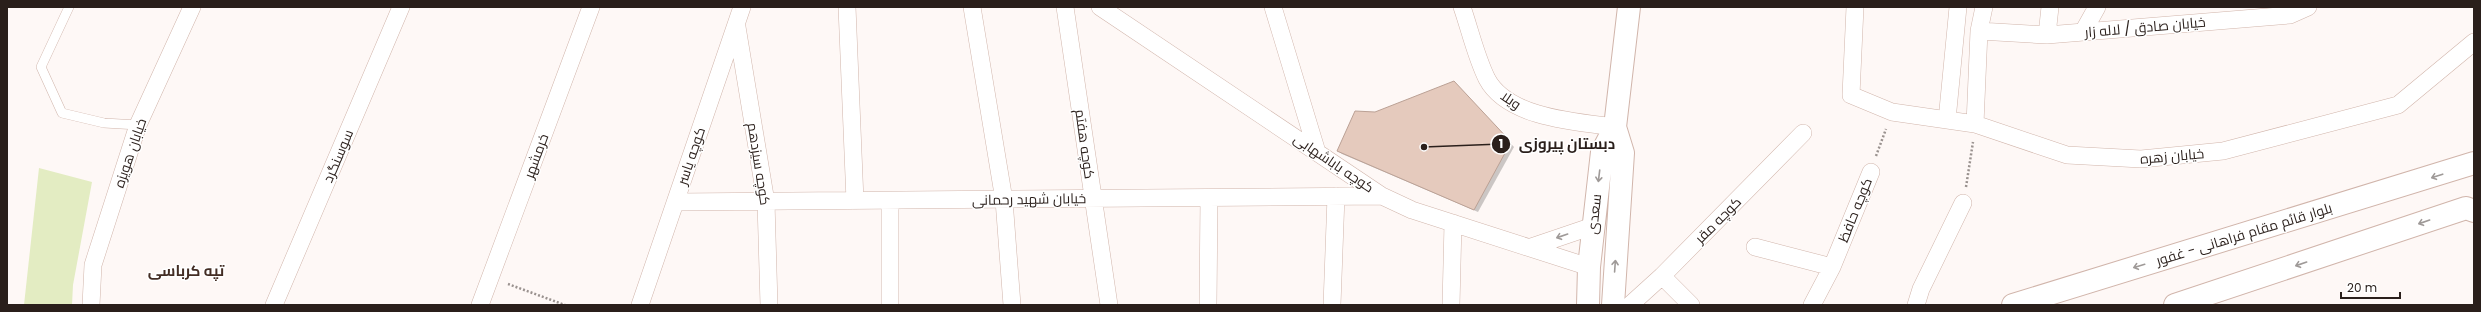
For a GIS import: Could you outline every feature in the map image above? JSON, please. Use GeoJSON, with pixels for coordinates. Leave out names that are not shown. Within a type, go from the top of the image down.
{"type":"FeatureCollection","features":[{"type":"Feature","properties":{"kind":"main road","name":"سعدی"},"geometry":{"type":"LineString","coordinates":[[1588,305],[1589,267],[1602,152],[1615,127],[1630,7]]}},
{"type":"Feature","properties":{"kind":"main road","name":"سعدی"},"geometry":{"type":"LineString","coordinates":[[1615,127],[1623,153],[1618,302]]}},
{"type":"Feature","properties":{"kind":"main road","name":"بلوار قائم مقام فراهانی - غفور"},"geometry":{"type":"LineString","coordinates":[[2013,305],[2474,163]]}},
{"type":"Feature","properties":{"kind":"main road"},"geometry":{"type":"LineString","coordinates":[[2176,305],[2466,208],[2474,211]]}},
{"type":"Feature","properties":{"kind":"street","name":"خیابان هویزه"},"geometry":{"type":"LineString","coordinates":[[91,305],[94,265],[138,125],[192,7]]}},
{"type":"Feature","properties":{"kind":"street","name":"سوسنگرد"},"geometry":{"type":"LineString","coordinates":[[274,305],[401,7]]}},
{"type":"Feature","properties":{"kind":"street","name":"خرمشهر"},"geometry":{"type":"LineString","coordinates":[[480,305],[591,7]]}},
{"type":"Feature","properties":{"kind":"street","name":"کوچه یاسر"},"geometry":{"type":"LineString","coordinates":[[640,305],[742,7]]}},
{"type":"Feature","properties":{"kind":"street"},"geometry":{"type":"LineString","coordinates":[[847,7],[855,201]]}},
{"type":"Feature","properties":{"kind":"street"},"geometry":{"type":"LineString","coordinates":[[972,7],[1004,200],[1012,305]]}},
{"type":"Feature","properties":{"kind":"street","name":"کوچه هفتم"},"geometry":{"type":"LineString","coordinates":[[1065,7],[1109,305]]}},
{"type":"Feature","properties":{"kind":"street","name":"کوچه باباشهابی"},"geometry":{"type":"LineString","coordinates":[[1100,7],[1382,196],[1412,210],[1531,247],[1589,267]]}},
{"type":"Feature","properties":{"kind":"street"},"geometry":{"type":"LineString","coordinates":[[1273,7],[1317,152]]}},
{"type":"Feature","properties":{"kind":"street","name":"ویلا"},"geometry":{"type":"LineString","coordinates":[[1462,7],[1488,80],[1506,100],[1533,113],[1615,127]]}},
{"type":"Feature","properties":{"kind":"street","name":"خیابان زهره"},"geometry":{"type":"LineString","coordinates":[[1855,7],[1851,94],[1892,112],[1975,124],[2067,155],[2141,159],[2223,151],[2398,105],[2474,42]]}},
{"type":"Feature","properties":{"kind":"street"},"geometry":{"type":"LineString","coordinates":[[1947,120],[1958,7]]}},
{"type":"Feature","properties":{"kind":"street"},"geometry":{"type":"LineString","coordinates":[[1975,124],[1979,31],[1984,7]]}},
{"type":"Feature","properties":{"kind":"street"},"geometry":{"type":"LineString","coordinates":[[2047,35],[2050,7]]}},
{"type":"Feature","properties":{"kind":"street"},"geometry":{"type":"LineString","coordinates":[[2084,32],[2097,7]]}},
{"type":"Feature","properties":{"kind":"street","name":"خیابان صادق / لاله زار"},"geometry":{"type":"LineString","coordinates":[[1979,31],[2047,35],[2290,15],[2308,7]]}},
{"type":"Feature","properties":{"kind":"street","name":"کوچه سیزدهم"},"geometry":{"type":"LineString","coordinates":[[736,25],[766,202],[769,305]]}},
{"type":"Feature","properties":{"kind":"street","name":"کوچه مقر"},"geometry":{"type":"LineString","coordinates":[[1618,302],[1662,276],[1803,133]]}},
{"type":"Feature","properties":{"kind":"street","name":"کوچه حافظ"},"geometry":{"type":"LineString","coordinates":[[1812,305],[1832,267],[1871,172]]}},
{"type":"Feature","properties":{"kind":"street"},"geometry":{"type":"LineString","coordinates":[[1332,305],[1336,196]]}},
{"type":"Feature","properties":{"kind":"street","name":"خیابان شهید رحمانی"},"geometry":{"type":"LineString","coordinates":[[676,202],[1382,196]]}},
{"type":"Feature","properties":{"kind":"street"},"geometry":{"type":"LineString","coordinates":[[1208,305],[1209,198]]}},
{"type":"Feature","properties":{"kind":"street"},"geometry":{"type":"LineString","coordinates":[[890,201],[890,305]]}},
{"type":"Feature","properties":{"kind":"street"},"geometry":{"type":"LineString","coordinates":[[1916,305],[1921,289],[1963,203]]}},
{"type":"Feature","properties":{"kind":"street"},"geometry":{"type":"LineString","coordinates":[[1451,305],[1453,223]]}},
{"type":"Feature","properties":{"kind":"street"},"geometry":{"type":"LineString","coordinates":[[1531,247],[1593,226]]}},
{"type":"Feature","properties":{"kind":"street"},"geometry":{"type":"LineString","coordinates":[[1755,247],[1832,267]]}},
{"type":"Feature","properties":{"kind":"street"},"geometry":{"type":"LineString","coordinates":[[1662,276],[1691,305]]}},
{"type":"Feature","properties":{"kind":"lane"},"geometry":{"type":"LineString","coordinates":[[69,7],[41,67],[62,113],[104,123],[138,125]]}},
{"type":"Feature","properties":{"kind":"path","name":"کوچه حافظ"},"geometry":{"type":"LineString","coordinates":[[1871,172],[1892,112]]}},
{"type":"Feature","properties":{"kind":"path"},"geometry":{"type":"LineString","coordinates":[[1963,203],[1975,124]]}},
{"type":"Feature","properties":{"kind":"path"},"geometry":{"type":"LineString","coordinates":[[490,278],[565,305]]}},
{"type":"Feature","properties":{"kind":"green space"},"geometry":{"type":"Polygon","coordinates":[[[39,168],[92,182],[73,285],[72,305],[24,305],[39,168]]]}},
{"type":"Feature","properties":{"kind":"building"},"geometry":{"type":"Polygon","coordinates":[[[1454,81],[1511,142],[1474,210],[1337,151],[1355,111],[1375,112],[1454,81]]]}},
{"type":"Feature","properties":{"kind":"place","name":"دبستان پیروزی"},"geometry":{"type":"Point","coordinates":[1424,147]}},
{"type":"Feature","properties":{"kind":"district","name":"تپه کرباسی"},"geometry":{"type":"Point","coordinates":[186,270]}}]}
